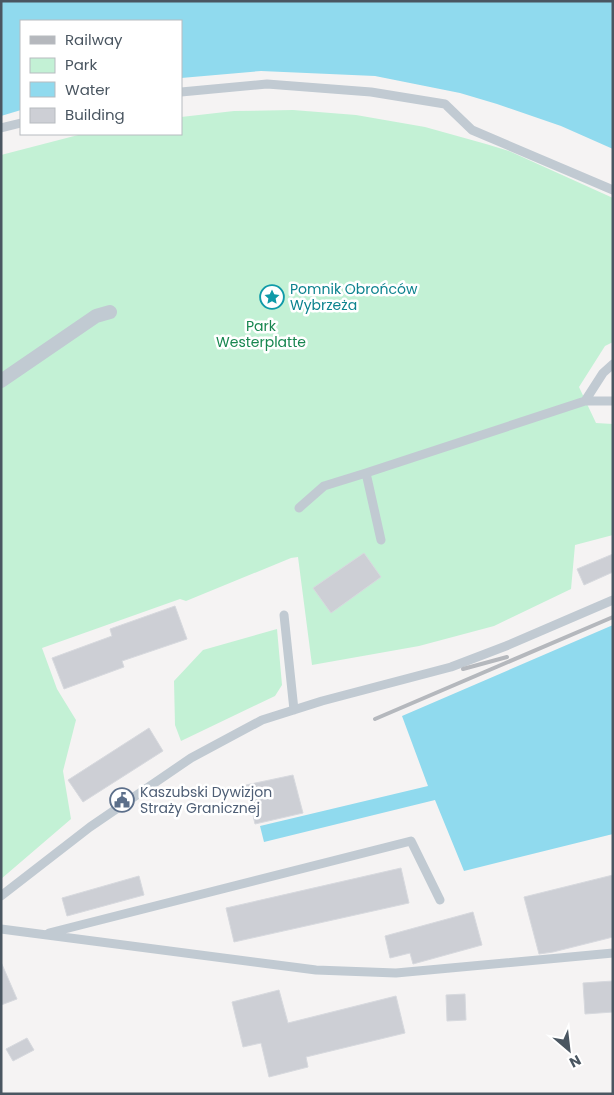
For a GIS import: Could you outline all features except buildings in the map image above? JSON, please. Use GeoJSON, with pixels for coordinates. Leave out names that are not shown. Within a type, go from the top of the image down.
{"type":"FeatureCollection","features":[{"type":"Feature","properties":{"kind":"street"},"geometry":{"type":"LineString","coordinates":[[1,381],[96,316],[110,312]]}},
{"type":"Feature","properties":{"kind":"lane"},"geometry":{"type":"LineString","coordinates":[[182,92],[267,84],[371,92],[446,104],[472,130],[613,190]]}},
{"type":"Feature","properties":{"kind":"lane"},"geometry":{"type":"LineString","coordinates":[[1,128],[20,123]]}},
{"type":"Feature","properties":{"kind":"lane"},"geometry":{"type":"LineString","coordinates":[[585,401],[603,372],[613,364]]}},
{"type":"Feature","properties":{"kind":"lane"},"geometry":{"type":"LineString","coordinates":[[299,508],[324,486],[366,474],[585,401],[613,401]]}},
{"type":"Feature","properties":{"kind":"lane"},"geometry":{"type":"LineString","coordinates":[[366,474],[381,540]]}},
{"type":"Feature","properties":{"kind":"lane"},"geometry":{"type":"LineString","coordinates":[[1,896],[90,826],[191,758],[262,720],[452,667],[613,600]]}},
{"type":"Feature","properties":{"kind":"lane"},"geometry":{"type":"LineString","coordinates":[[284,615],[294,710]]}},
{"type":"Feature","properties":{"kind":"lane"},"geometry":{"type":"LineString","coordinates":[[44,934],[411,841],[440,900]]}},
{"type":"Feature","properties":{"kind":"lane"},"geometry":{"type":"LineString","coordinates":[[1,929],[316,970],[387,973],[568,958],[613,952]]}},
{"type":"Feature","properties":{"kind":"green space","name":"Park Westerplatte"},"geometry":{"type":"Polygon","coordinates":[[[293,110],[356,115],[425,127],[509,151],[613,198],[613,342],[605,346],[579,387],[596,423],[613,424],[613,535],[575,545],[571,589],[494,626],[419,646],[312,665],[298,557],[291,558],[186,601],[180,599],[42,648],[57,689],[76,720],[63,771],[71,819],[1,879],[1,155],[78,135],[182,135],[182,117],[234,111],[293,110]]]}},
{"type":"Feature","properties":{"kind":"green space"},"geometry":{"type":"Polygon","coordinates":[[[277,629],[282,685],[275,696],[181,741],[175,725],[174,681],[203,650],[277,629]]]}},
{"type":"Feature","properties":{"kind":"water"},"geometry":{"type":"Polygon","coordinates":[[[1,1],[613,1],[613,149],[561,126],[497,104],[460,93],[375,76],[261,71],[182,78],[182,20],[20,20],[20,110],[1,116],[1,1]]]}},
{"type":"Feature","properties":{"kind":"water"},"geometry":{"type":"Polygon","coordinates":[[[613,625],[613,834],[464,871],[435,800],[264,842],[260,826],[428,786],[402,716],[613,625]]]}},
{"type":"Feature","properties":{"kind":"railway"},"geometry":{"type":"LineString","coordinates":[[375,719],[613,617]]}},
{"type":"Feature","properties":{"kind":"railway"},"geometry":{"type":"LineString","coordinates":[[463,669],[507,657]]}},
{"type":"Feature","properties":{"kind":"place","name":"Pomnik Obrońców Wybrzeża"},"geometry":{"type":"Point","coordinates":[272,297]}},
{"type":"Feature","properties":{"kind":"place","name":"Kaszubski Dywizjon Straży Granicznej"},"geometry":{"type":"Point","coordinates":[122,800]}}]}
